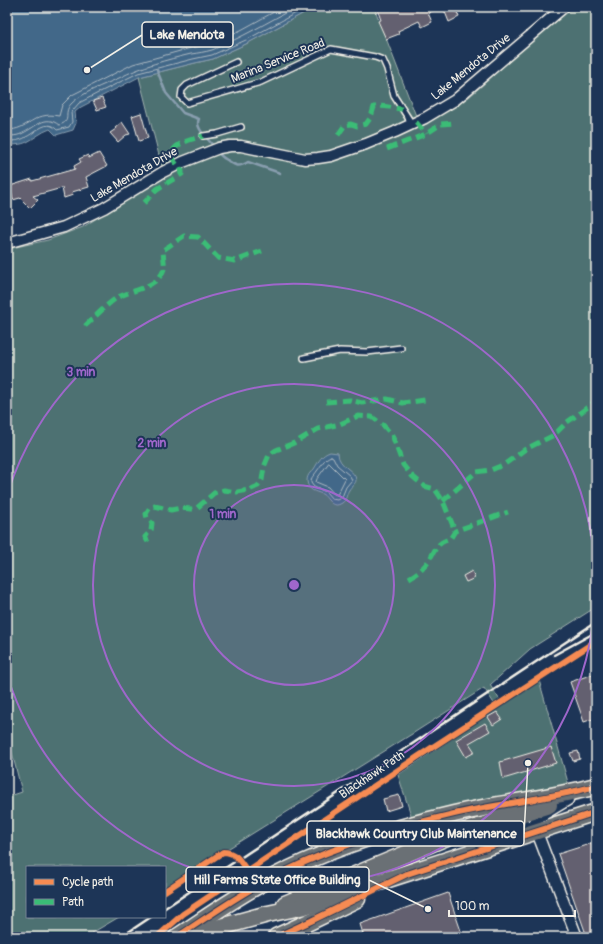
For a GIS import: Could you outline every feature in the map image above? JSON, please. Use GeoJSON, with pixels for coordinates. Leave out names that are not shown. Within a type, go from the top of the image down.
{"type":"FeatureCollection","features":[{"type":"Feature","properties":{"kind":"main road"},"geometry":{"type":"LineString","coordinates":[[177,937],[265,881],[315,857],[347,845],[453,814],[513,802],[548,798],[596,786]]}},
{"type":"Feature","properties":{"kind":"main road"},"geometry":{"type":"LineString","coordinates":[[268,914],[287,902],[446,837],[596,791]]}},
{"type":"Feature","properties":{"kind":"main road"},"geometry":{"type":"LineString","coordinates":[[183,937],[304,906],[596,812]]}},
{"type":"Feature","properties":{"kind":"main road"},"geometry":{"type":"LineString","coordinates":[[276,937],[407,874]]}},
{"type":"Feature","properties":{"kind":"street","name":"Lake Mendota Drive"},"geometry":{"type":"LineString","coordinates":[[7,243],[64,227],[81,220],[104,208],[163,172],[183,162],[215,150],[230,146],[241,146],[305,159],[331,156],[366,144],[412,124],[438,111],[455,100],[564,7]]}},
{"type":"Feature","properties":{"kind":"street"},"geometry":{"type":"LineString","coordinates":[[568,800],[538,818],[535,824],[535,831],[576,937]]}},
{"type":"Feature","properties":{"kind":"street"},"geometry":{"type":"LineString","coordinates":[[483,825],[507,823],[520,824],[530,826],[535,831]]}},
{"type":"Feature","properties":{"kind":"lane","name":"Marina Service Road"},"geometry":{"type":"LineString","coordinates":[[236,62],[187,85],[182,90],[181,97],[187,103],[261,82],[331,49],[375,57],[383,60],[394,96],[412,124]]}},
{"type":"Feature","properties":{"kind":"lane"},"geometry":{"type":"LineString","coordinates":[[206,136],[241,126]]}},
{"type":"Feature","properties":{"kind":"lane"},"geometry":{"type":"LineString","coordinates":[[304,358],[340,351],[366,352],[401,348]]}},
{"type":"Feature","properties":{"kind":"green space"},"geometry":{"type":"Polygon","coordinates":[[[315,7],[374,7],[416,116],[424,125],[469,97],[571,7],[596,7],[596,607],[530,649],[490,685],[503,705],[539,680],[569,786],[412,818],[398,775],[497,708],[484,688],[166,887],[166,866],[26,866],[26,918],[117,918],[85,937],[7,937],[7,797],[22,792],[7,733],[7,249],[48,240],[83,227],[164,175],[139,77],[213,59],[248,43],[315,7]]]}},
{"type":"Feature","properties":{"kind":"water"},"geometry":{"type":"Polygon","coordinates":[[[7,7],[315,7],[248,43],[213,59],[139,77],[81,107],[75,112],[76,123],[73,130],[56,135],[50,129],[25,143],[7,145],[7,7]]]}},
{"type":"Feature","properties":{"kind":"water"},"geometry":{"type":"Polygon","coordinates":[[[330,452],[338,453],[341,462],[353,474],[356,480],[348,492],[345,500],[338,505],[332,504],[322,494],[310,489],[307,481],[307,478],[320,459],[330,452]]]}},
{"type":"Feature","properties":{"kind":"building"},"geometry":{"type":"Polygon","coordinates":[[[383,7],[442,7],[428,13],[432,22],[422,27],[419,21],[398,31],[399,34],[386,39],[378,21],[381,20],[377,9],[383,7]]]}},
{"type":"Feature","properties":{"kind":"building"},"geometry":{"type":"Polygon","coordinates":[[[443,7],[455,7],[459,17],[449,22],[443,7]]]}},
{"type":"Feature","properties":{"kind":"building"},"geometry":{"type":"Polygon","coordinates":[[[102,98],[106,107],[97,110],[93,101],[102,98]]]}},
{"type":"Feature","properties":{"kind":"building"},"geometry":{"type":"Polygon","coordinates":[[[141,113],[148,138],[139,141],[132,116],[141,113]]]}},
{"type":"Feature","properties":{"kind":"building"},"geometry":{"type":"Polygon","coordinates":[[[122,122],[130,134],[126,135],[118,142],[110,133],[122,122]]]}},
{"type":"Feature","properties":{"kind":"building"},"geometry":{"type":"Polygon","coordinates":[[[99,153],[107,166],[86,177],[89,187],[72,192],[73,195],[64,198],[62,188],[33,196],[38,200],[30,208],[20,198],[13,200],[10,186],[32,179],[32,181],[75,169],[74,166],[81,162],[79,159],[88,155],[89,158],[99,153]]]}},
{"type":"Feature","properties":{"kind":"building"},"geometry":{"type":"Polygon","coordinates":[[[472,571],[475,578],[466,582],[463,576],[472,571]]]}},
{"type":"Feature","properties":{"kind":"building"},"geometry":{"type":"Polygon","coordinates":[[[596,673],[596,718],[584,722],[570,682],[596,673]]]}},
{"type":"Feature","properties":{"kind":"building"},"geometry":{"type":"Polygon","coordinates":[[[497,712],[502,719],[493,725],[488,717],[497,712]]]}},
{"type":"Feature","properties":{"kind":"building"},"geometry":{"type":"Polygon","coordinates":[[[485,723],[490,731],[469,743],[475,752],[466,757],[456,740],[485,723]]]}},
{"type":"Feature","properties":{"kind":"building"},"geometry":{"type":"Polygon","coordinates":[[[551,747],[556,763],[503,779],[500,762],[551,747]]]}},
{"type":"Feature","properties":{"kind":"building"},"geometry":{"type":"Polygon","coordinates":[[[578,751],[580,759],[573,761],[570,753],[578,751]]]}},
{"type":"Feature","properties":{"kind":"building"},"geometry":{"type":"Polygon","coordinates":[[[399,795],[402,806],[386,811],[383,799],[399,795]]]}},
{"type":"Feature","properties":{"kind":"building"},"geometry":{"type":"Polygon","coordinates":[[[596,842],[596,937],[587,937],[558,854],[596,842]]]}},
{"type":"Feature","properties":{"kind":"building"},"geometry":{"type":"Polygon","coordinates":[[[448,893],[462,934],[453,937],[364,937],[360,924],[448,893]]]}},
{"type":"Feature","properties":{"kind":"waterway"},"geometry":{"type":"LineString","coordinates":[[157,70],[166,93],[183,113],[199,119],[198,122],[200,130],[214,147]]}},
{"type":"Feature","properties":{"kind":"waterway"},"geometry":{"type":"LineString","coordinates":[[217,151],[221,156],[235,165],[239,166],[248,162],[280,173]]}},
{"type":"Feature","properties":{"kind":"railway"},"geometry":{"type":"LineString","coordinates":[[166,907],[596,622]]}},
{"type":"Feature","properties":{"kind":"railway"},"geometry":{"type":"LineString","coordinates":[[554,655],[596,632]]}},
{"type":"Feature","properties":{"kind":"railway"},"geometry":{"type":"LineString","coordinates":[[121,937],[150,918]]}},
{"type":"Feature","properties":{"kind":"marked path"},"geometry":{"type":"LineString","coordinates":[[338,135],[345,125],[351,124],[357,126],[366,124],[371,117],[374,107],[384,106],[402,109]]}},
{"type":"Feature","properties":{"kind":"marked path"},"geometry":{"type":"LineString","coordinates":[[416,122],[426,134]]}},
{"type":"Feature","properties":{"kind":"marked path"},"geometry":{"type":"LineString","coordinates":[[387,149],[426,134],[441,124],[454,123]]}},
{"type":"Feature","properties":{"kind":"marked path"},"geometry":{"type":"LineString","coordinates":[[144,203],[157,189],[182,174],[182,171],[175,163],[173,158],[172,153],[174,149],[182,143],[203,136]]}},
{"type":"Feature","properties":{"kind":"marked path"},"geometry":{"type":"LineString","coordinates":[[85,326],[115,299],[156,281],[161,276],[164,269],[163,250],[184,236],[198,237],[218,258],[235,261],[262,251]]}},
{"type":"Feature","properties":{"kind":"marked path"},"geometry":{"type":"LineString","coordinates":[[326,402],[350,400],[362,403],[387,399],[403,403],[425,400]]}},
{"type":"Feature","properties":{"kind":"marked path"},"geometry":{"type":"LineString","coordinates":[[443,501],[476,472],[491,470],[505,464],[524,450],[554,435],[566,423],[596,401]]}},
{"type":"Feature","properties":{"kind":"marked path"},"geometry":{"type":"LineString","coordinates":[[148,542],[145,537],[151,531],[152,523],[147,518],[146,514],[150,507],[155,506],[171,510],[181,508],[192,509],[197,508],[214,493],[224,490],[237,492],[249,490],[258,486],[262,480],[264,467],[269,455],[276,450],[294,443],[318,429],[340,424],[358,416],[372,417],[383,425],[392,435],[403,465],[412,476],[424,486],[435,489],[443,501],[455,531]]}},
{"type":"Feature","properties":{"kind":"marked path"},"geometry":{"type":"LineString","coordinates":[[409,578],[422,568],[436,548],[441,543],[450,539],[455,531],[508,512]]}},
{"type":"Feature","properties":{"kind":"cycle path","name":"Blackhawk Path"},"geometry":{"type":"LineString","coordinates":[[157,937],[183,914],[419,756],[596,641]]}},
{"type":"Feature","properties":{"kind":"cycle path"},"geometry":{"type":"LineString","coordinates":[[177,937],[253,888],[309,860],[333,850],[405,826],[454,814],[596,786]]}},
{"type":"Feature","properties":{"kind":"cycle path"},"geometry":{"type":"LineString","coordinates":[[276,937],[407,874],[596,812]]}},
{"type":"Feature","properties":{"kind":"cycle path"},"geometry":{"type":"LineString","coordinates":[[166,890],[223,852],[234,855],[247,871]]}},
{"type":"Feature","properties":{"kind":"place","name":"Lake Mendota"},"geometry":{"type":"Point","coordinates":[87,70]}},
{"type":"Feature","properties":{"kind":"place","name":"Blackhawk Country Club Maintenance"},"geometry":{"type":"Point","coordinates":[528,763]}},
{"type":"Feature","properties":{"kind":"place","name":"Hill Farms State Office Building"},"geometry":{"type":"Point","coordinates":[428,909]}}]}
